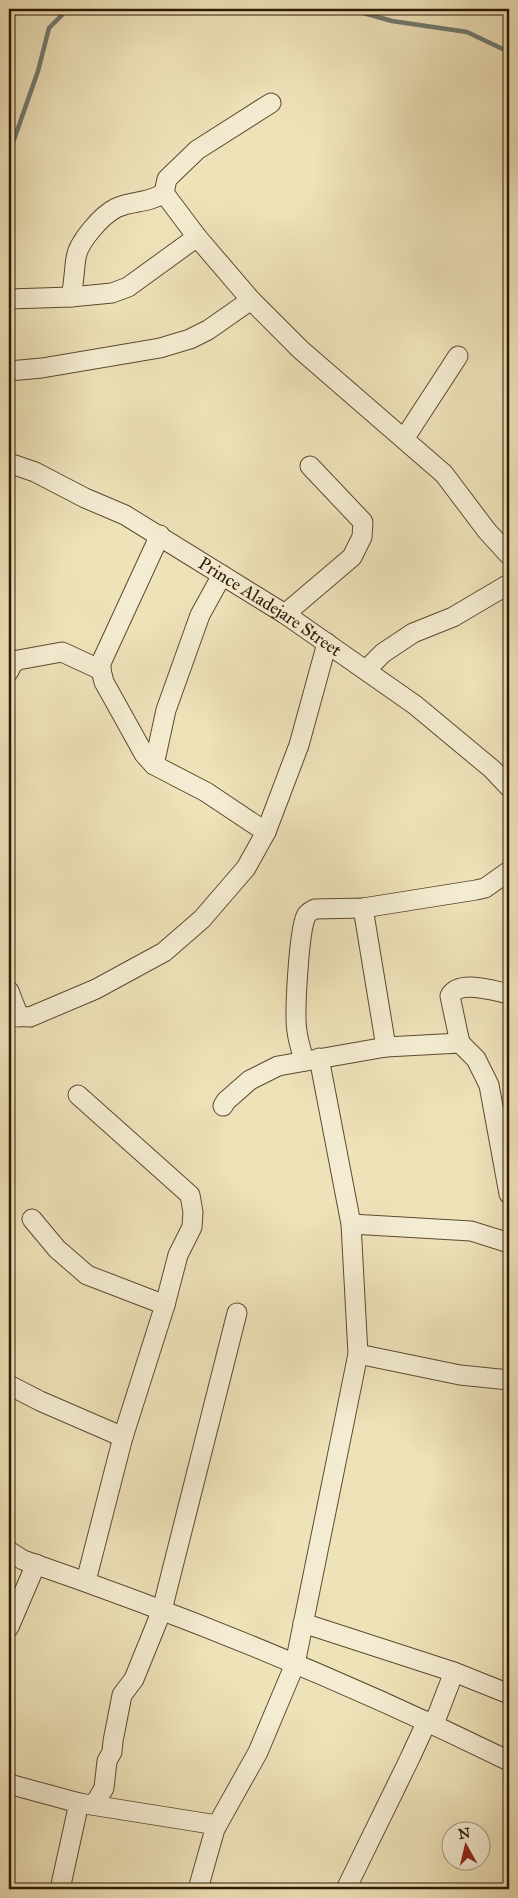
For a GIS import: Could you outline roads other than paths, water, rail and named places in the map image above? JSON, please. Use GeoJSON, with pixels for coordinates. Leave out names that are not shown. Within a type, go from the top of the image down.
{"type":"FeatureCollection","features":[{"type":"Feature","properties":{"kind":"street"},"geometry":{"type":"LineString","coordinates":[[71,297],[75,279],[76,257],[80,246],[103,216],[117,207],[154,200],[164,193],[167,179],[197,150],[271,103]]}},
{"type":"Feature","properties":{"kind":"street"},"geometry":{"type":"LineString","coordinates":[[164,193],[197,237],[251,300],[301,350],[444,474],[487,531],[506,545]]}},
{"type":"Feature","properties":{"kind":"street"},"geometry":{"type":"LineString","coordinates":[[9,299],[71,297],[112,293],[128,287],[197,237]]}},
{"type":"Feature","properties":{"kind":"street"},"geometry":{"type":"LineString","coordinates":[[9,371],[42,368],[160,348],[190,339],[208,330],[251,300]]}},
{"type":"Feature","properties":{"kind":"street"},"geometry":{"type":"LineString","coordinates":[[404,438],[458,356]]}},
{"type":"Feature","properties":{"kind":"street","name":"Prince Aladejare Street"},"geometry":{"type":"LineString","coordinates":[[9,463],[34,472],[85,498],[125,515],[285,614],[415,705],[492,769],[509,787]]}},
{"type":"Feature","properties":{"kind":"street"},"geometry":{"type":"LineString","coordinates":[[285,614],[352,557],[362,537],[363,522],[310,466]]}},
{"type":"Feature","properties":{"kind":"street"},"geometry":{"type":"LineString","coordinates":[[160,535],[101,663],[104,682],[144,754],[154,765],[206,792],[266,832]]}},
{"type":"Feature","properties":{"kind":"street"},"geometry":{"type":"LineString","coordinates":[[154,765],[166,710],[200,615],[222,575]]}},
{"type":"Feature","properties":{"kind":"street"},"geometry":{"type":"LineString","coordinates":[[367,670],[383,653],[413,633],[453,617],[509,584]]}},
{"type":"Feature","properties":{"kind":"street"},"geometry":{"type":"LineString","coordinates":[[9,991],[14,1016],[30,1017],[96,989],[164,952],[202,918],[246,868],[266,832],[299,745],[327,642]]}},
{"type":"Feature","properties":{"kind":"street"},"geometry":{"type":"LineString","coordinates":[[9,671],[12,664],[18,660],[62,652],[101,670]]}},
{"type":"Feature","properties":{"kind":"street"},"geometry":{"type":"LineString","coordinates":[[198,1889],[217,1826],[258,1752],[295,1664],[358,1354],[351,1224],[312,1060],[296,1030],[300,946],[306,917],[309,912],[315,909],[363,908],[485,888],[509,871]]}},
{"type":"Feature","properties":{"kind":"street"},"geometry":{"type":"LineString","coordinates":[[363,908],[386,1047]]}},
{"type":"Feature","properties":{"kind":"street"},"geometry":{"type":"LineString","coordinates":[[509,994],[474,987],[462,988],[452,992],[450,996],[460,1043],[476,1059],[489,1085],[509,1194]]}},
{"type":"Feature","properties":{"kind":"street"},"geometry":{"type":"LineString","coordinates":[[223,1106],[230,1096],[250,1080],[278,1066],[386,1047],[460,1043]]}},
{"type":"Feature","properties":{"kind":"street"},"geometry":{"type":"LineString","coordinates":[[78,1095],[190,1195],[193,1212],[192,1226],[178,1255],[165,1305],[123,1437],[86,1581]]}},
{"type":"Feature","properties":{"kind":"street"},"geometry":{"type":"LineString","coordinates":[[32,1219],[58,1249],[87,1275],[165,1305]]}},
{"type":"Feature","properties":{"kind":"street"},"geometry":{"type":"LineString","coordinates":[[351,1224],[471,1231],[509,1242]]}},
{"type":"Feature","properties":{"kind":"street"},"geometry":{"type":"LineString","coordinates":[[60,1889],[87,1804],[104,1788],[107,1761],[113,1747],[122,1695],[134,1680],[162,1610],[237,1313]]}},
{"type":"Feature","properties":{"kind":"street"},"geometry":{"type":"LineString","coordinates":[[358,1354],[460,1374],[509,1380]]}},
{"type":"Feature","properties":{"kind":"street"},"geometry":{"type":"LineString","coordinates":[[9,1385],[40,1401],[123,1437]]}},
{"type":"Feature","properties":{"kind":"street"},"geometry":{"type":"LineString","coordinates":[[9,1551],[24,1560],[162,1610],[295,1664],[430,1722],[509,1761]]}},
{"type":"Feature","properties":{"kind":"street"},"geometry":{"type":"LineString","coordinates":[[9,1627],[36,1564]]}},
{"type":"Feature","properties":{"kind":"street"},"geometry":{"type":"LineString","coordinates":[[303,1623],[454,1672],[509,1694]]}},
{"type":"Feature","properties":{"kind":"street"},"geometry":{"type":"LineString","coordinates":[[346,1889],[454,1672]]}},
{"type":"Feature","properties":{"kind":"street"},"geometry":{"type":"LineString","coordinates":[[9,1784],[87,1804],[217,1826]]}},
{"type":"Feature","properties":{"kind":"waterway"},"geometry":{"type":"LineString","coordinates":[[9,150],[38,71],[49,28],[68,9]]}},
{"type":"Feature","properties":{"kind":"waterway"},"geometry":{"type":"LineString","coordinates":[[153,9],[175,13],[210,9]]}},
{"type":"Feature","properties":{"kind":"waterway"},"geometry":{"type":"LineString","coordinates":[[349,9],[392,21],[467,32],[509,52]]}}]}
